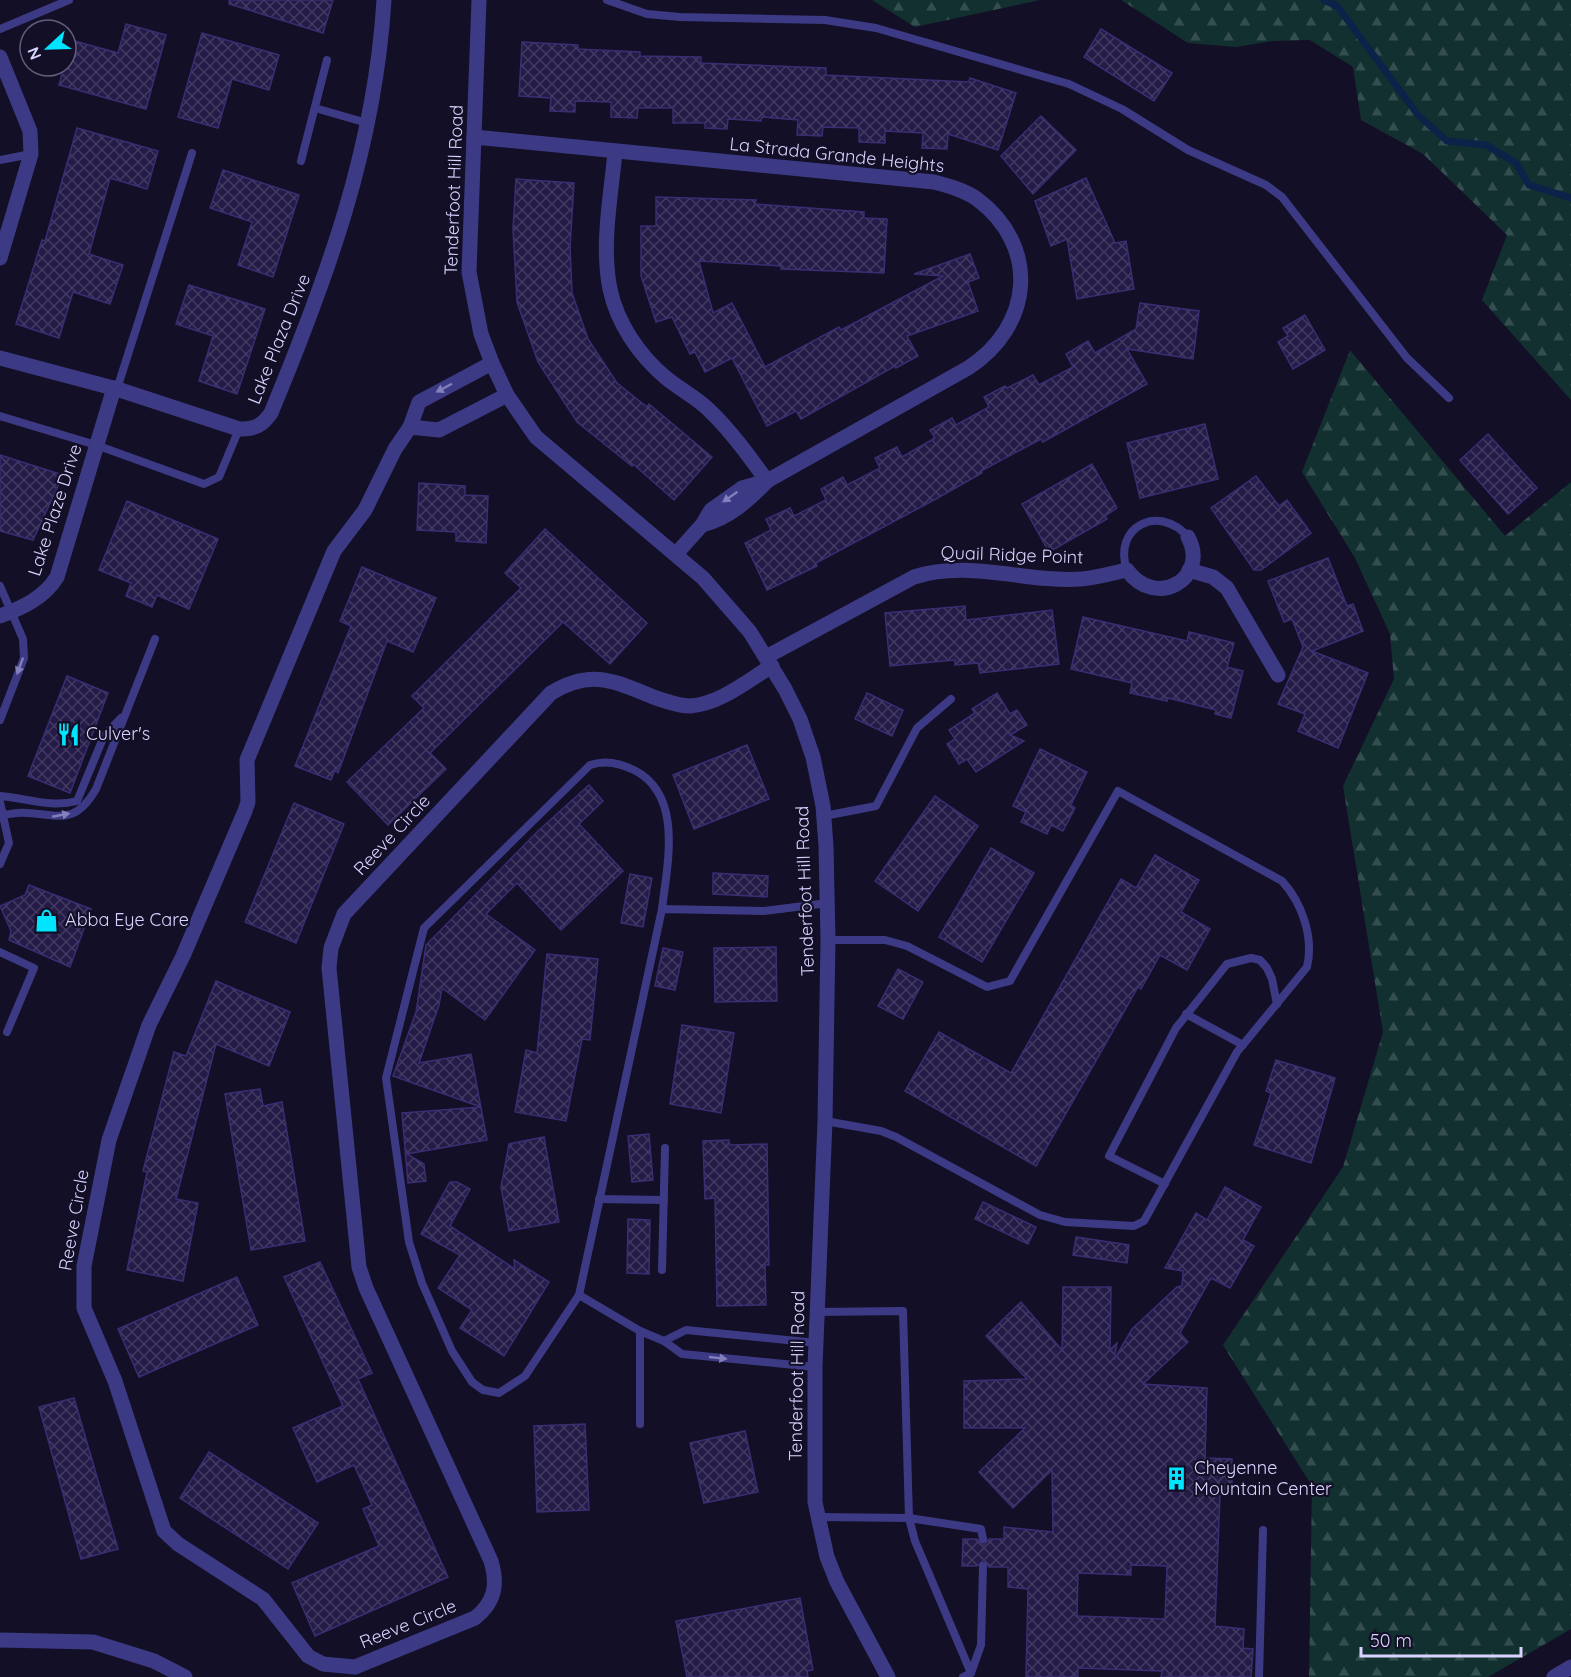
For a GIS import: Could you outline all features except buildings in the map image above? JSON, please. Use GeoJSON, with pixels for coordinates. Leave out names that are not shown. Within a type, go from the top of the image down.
{"type":"FeatureCollection","features":[{"type":"Feature","properties":{"kind":"street","name":"Lake Plaza Drive"},"geometry":{"type":"LineString","coordinates":[[239,429],[252,429],[263,425],[271,413],[334,252],[348,208],[367,123],[381,42],[384,0]]}},
{"type":"Feature","properties":{"kind":"street","name":"Tenderfoot Hill Road"},"geometry":{"type":"LineString","coordinates":[[479,0],[469,272],[481,334],[492,363],[507,395],[536,437],[556,457],[676,554],[723,600],[769,662],[800,719],[813,757],[824,816],[828,903],[825,1121],[815,1367],[815,1502],[827,1557],[837,1582],[888,1677]]}},
{"type":"Feature","properties":{"kind":"street"},"geometry":{"type":"LineString","coordinates":[[0,57],[30,131],[31,154],[0,258]]}},
{"type":"Feature","properties":{"kind":"street","name":"La Strada Grande Heights"},"geometry":{"type":"LineString","coordinates":[[474,137],[934,182],[958,189],[976,198],[1007,231],[1017,254],[1020,277],[1019,301],[1005,335],[994,348],[968,368],[767,481],[750,500],[719,520],[702,525],[676,554]]}},
{"type":"Feature","properties":{"kind":"street"},"geometry":{"type":"LineString","coordinates":[[615,152],[607,262],[610,290],[625,328],[651,364],[707,407],[725,426],[767,481]]}},
{"type":"Feature","properties":{"kind":"street"},"geometry":{"type":"LineString","coordinates":[[0,358],[116,389],[239,429]]}},
{"type":"Feature","properties":{"kind":"street","name":"Reeve Circle"},"geometry":{"type":"LineString","coordinates":[[492,363],[419,402],[410,427],[395,449],[365,510],[334,551],[247,760],[248,802],[183,956],[149,1025],[109,1140],[84,1266],[82,1290],[89,1325],[116,1381],[164,1531],[178,1544],[263,1599],[308,1656],[323,1664],[355,1667],[475,1618],[486,1609],[495,1589],[491,1561],[366,1288],[359,1267],[329,968],[336,929],[344,914],[551,693],[560,687],[570,682],[597,677],[673,704],[702,705],[714,701],[769,662]]}},
{"type":"Feature","properties":{"kind":"street","name":"Lake Plaze Drive"},"geometry":{"type":"LineString","coordinates":[[6,614],[40,597],[50,589],[57,577],[96,445],[116,389]]}},
{"type":"Feature","properties":{"kind":"street"},"geometry":{"type":"LineString","coordinates":[[410,427],[439,430],[507,395]]}},
{"type":"Feature","properties":{"kind":"street"},"geometry":{"type":"LineString","coordinates":[[1127,570],[1145,587],[1157,589],[1181,582],[1189,570],[1194,555],[1188,537]]}},
{"type":"Feature","properties":{"kind":"street","name":"Quail Ridge Point"},"geometry":{"type":"LineString","coordinates":[[769,662],[914,577],[934,570],[956,569],[1080,579],[1127,570]]}},
{"type":"Feature","properties":{"kind":"street"},"geometry":{"type":"LineString","coordinates":[[1189,570],[1213,577],[1227,588],[1278,675]]}},
{"type":"Feature","properties":{"kind":"street"},"geometry":{"type":"LineString","coordinates":[[0,1640],[93,1642],[154,1661],[185,1677]]}},
{"type":"Feature","properties":{"kind":"street"},"geometry":{"type":"LineString","coordinates":[[1554,1677],[1571,1667]]}},
{"type":"Feature","properties":{"kind":"lane"},"geometry":{"type":"LineString","coordinates":[[0,29],[69,0]]}},
{"type":"Feature","properties":{"kind":"lane"},"geometry":{"type":"LineString","coordinates":[[607,0],[647,14],[680,17],[825,20],[876,28],[1069,84],[1122,109],[1188,150],[1266,185],[1282,197],[1407,358],[1449,398]]}},
{"type":"Feature","properties":{"kind":"lane"},"geometry":{"type":"LineString","coordinates":[[301,160],[327,60]]}},
{"type":"Feature","properties":{"kind":"lane"},"geometry":{"type":"LineString","coordinates":[[315,108],[367,123]]}},
{"type":"Feature","properties":{"kind":"lane"},"geometry":{"type":"LineString","coordinates":[[116,389],[192,153]]}},
{"type":"Feature","properties":{"kind":"lane"},"geometry":{"type":"LineString","coordinates":[[0,160],[31,154]]}},
{"type":"Feature","properties":{"kind":"lane"},"geometry":{"type":"LineString","coordinates":[[0,416],[96,445],[204,484],[219,477],[239,429]]}},
{"type":"Feature","properties":{"kind":"lane"},"geometry":{"type":"LineString","coordinates":[[1127,570],[1124,549],[1126,541],[1138,526],[1149,521],[1163,520],[1175,524],[1188,537]]}},
{"type":"Feature","properties":{"kind":"lane"},"geometry":{"type":"LineString","coordinates":[[0,586],[6,614],[23,639],[24,657],[0,720]]}},
{"type":"Feature","properties":{"kind":"lane"},"geometry":{"type":"LineString","coordinates":[[3,815],[27,813],[48,818],[64,816],[87,804],[155,639]]}},
{"type":"Feature","properties":{"kind":"lane"},"geometry":{"type":"LineString","coordinates":[[824,816],[876,806],[917,728],[951,699]]}},
{"type":"Feature","properties":{"kind":"lane"},"geometry":{"type":"LineString","coordinates":[[0,796],[27,798],[49,804],[77,801],[104,736],[126,713]]}},
{"type":"Feature","properties":{"kind":"lane"},"geometry":{"type":"LineString","coordinates":[[609,762],[622,765],[650,781],[661,797],[669,840],[662,909],[579,1295],[525,1376],[514,1386],[499,1393],[483,1390],[472,1382],[448,1341],[422,1283],[409,1242],[386,1078],[424,928],[590,765],[609,762]]}},
{"type":"Feature","properties":{"kind":"lane"},"geometry":{"type":"LineString","coordinates":[[825,1121],[881,1131],[896,1137],[1040,1215],[1065,1222],[1134,1226],[1144,1221],[1243,1045],[1307,967],[1310,955],[1309,938],[1292,892],[1270,873],[1118,791],[1010,981],[987,987],[907,946],[885,940],[828,940]]}},
{"type":"Feature","properties":{"kind":"lane"},"geometry":{"type":"LineString","coordinates":[[0,802],[9,843],[0,864]]}},
{"type":"Feature","properties":{"kind":"lane"},"geometry":{"type":"LineString","coordinates":[[662,909],[764,911],[828,903]]}},
{"type":"Feature","properties":{"kind":"lane"},"geometry":{"type":"LineString","coordinates":[[0,952],[34,968],[7,1032]]}},
{"type":"Feature","properties":{"kind":"lane"},"geometry":{"type":"LineString","coordinates":[[1165,1184],[1109,1156],[1176,1029],[1227,964],[1251,958],[1260,960],[1267,968],[1277,1004]]}},
{"type":"Feature","properties":{"kind":"lane"},"geometry":{"type":"LineString","coordinates":[[1186,1014],[1243,1045]]}},
{"type":"Feature","properties":{"kind":"lane"},"geometry":{"type":"LineString","coordinates":[[662,1270],[665,1148]]}},
{"type":"Feature","properties":{"kind":"lane"},"geometry":{"type":"LineString","coordinates":[[599,1199],[664,1200]]}},
{"type":"Feature","properties":{"kind":"lane"},"geometry":{"type":"LineString","coordinates":[[579,1295],[664,1341],[681,1354],[815,1367]]}},
{"type":"Feature","properties":{"kind":"lane"},"geometry":{"type":"LineString","coordinates":[[817,1312],[903,1311],[909,1518],[915,1541],[967,1675]]}},
{"type":"Feature","properties":{"kind":"lane"},"geometry":{"type":"LineString","coordinates":[[640,1330],[640,1424]]}},
{"type":"Feature","properties":{"kind":"lane"},"geometry":{"type":"LineString","coordinates":[[664,1341],[686,1330],[816,1343]]}},
{"type":"Feature","properties":{"kind":"lane"},"geometry":{"type":"LineString","coordinates":[[818,1517],[909,1518],[981,1529],[982,1539]]}},
{"type":"Feature","properties":{"kind":"lane"},"geometry":{"type":"LineString","coordinates":[[1259,1677],[1263,1530]]}},
{"type":"Feature","properties":{"kind":"lane"},"geometry":{"type":"LineString","coordinates":[[967,1675],[981,1645],[983,1566]]}},
{"type":"Feature","properties":{"kind":"green space"},"geometry":{"type":"Polygon","coordinates":[[[872,0],[1040,0],[915,27],[872,0]]]}},
{"type":"Feature","properties":{"kind":"green space"},"geometry":{"type":"Polygon","coordinates":[[[1121,0],[1571,0],[1571,400],[1482,300],[1507,235],[1423,154],[1361,120],[1353,67],[1310,40],[1272,41],[1236,47],[1188,43],[1121,0]]]}},
{"type":"Feature","properties":{"kind":"green space"},"geometry":{"type":"Polygon","coordinates":[[[1350,350],[1505,536],[1571,482],[1571,1629],[1488,1677],[1309,1677],[1312,1486],[1223,1345],[1343,1167],[1383,1032],[1343,786],[1394,679],[1390,634],[1355,558],[1302,472],[1350,350]]]}},
{"type":"Feature","properties":{"kind":"waterway"},"geometry":{"type":"LineString","coordinates":[[1324,0],[1337,6],[1418,115],[1447,141],[1486,145],[1516,163],[1529,185],[1571,198]]}},
{"type":"Feature","properties":{"kind":"place","name":"Culver's"},"geometry":{"type":"Point","coordinates":[68,734]}},
{"type":"Feature","properties":{"kind":"place","name":"Abba Eye Care"},"geometry":{"type":"Point","coordinates":[47,920]}},
{"type":"Feature","properties":{"kind":"place","name":"Cheyenne Mountain Center"},"geometry":{"type":"Point","coordinates":[1176,1478]}}]}
